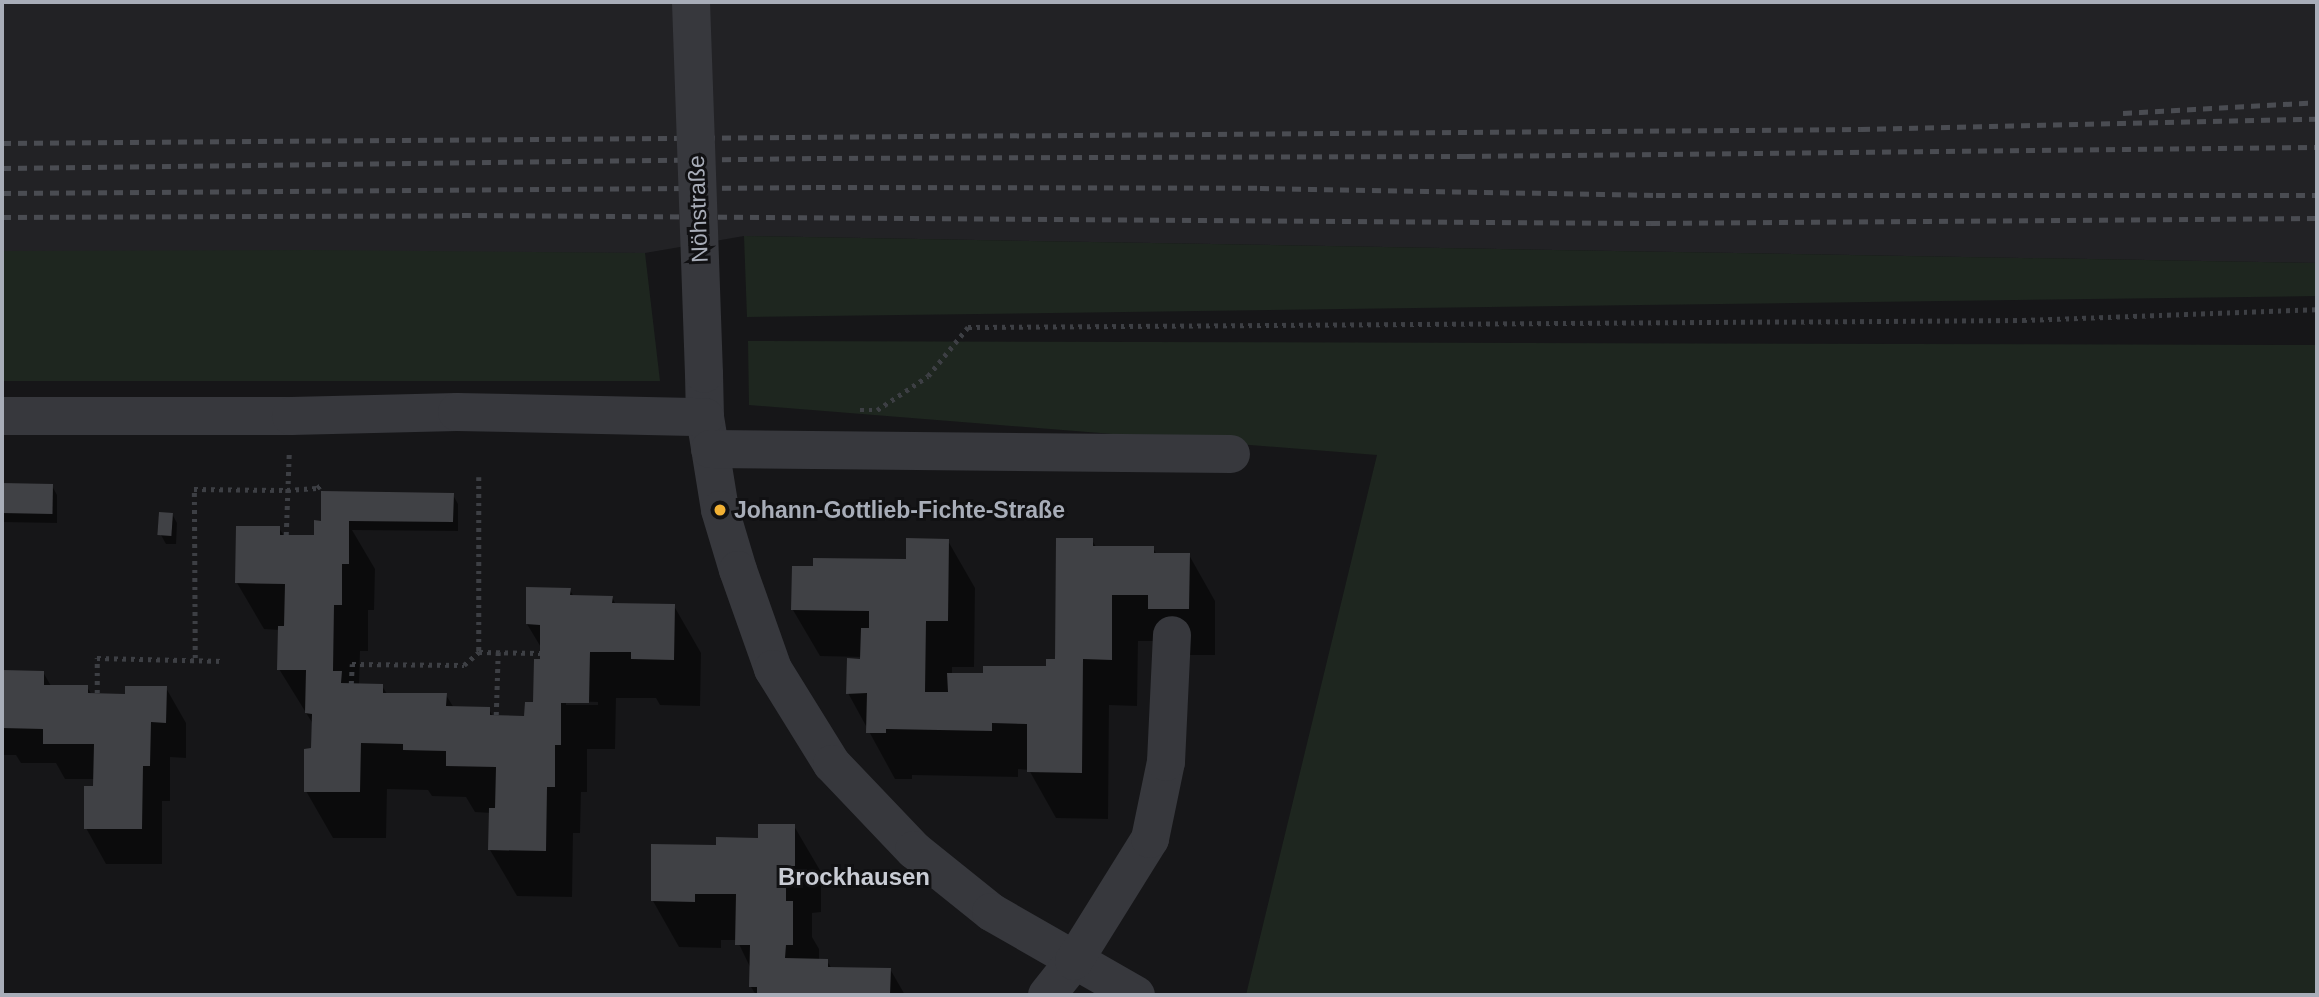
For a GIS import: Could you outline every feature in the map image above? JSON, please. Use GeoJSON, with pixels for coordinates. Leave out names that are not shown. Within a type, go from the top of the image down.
{"type":"FeatureCollection","features":[{"type":"Feature","properties":{"kind":"street","name":"Nöhstraße"},"geometry":{"type":"LineString","coordinates":[[691,2],[708,433],[720,510],[774,669],[832,765],[923,858],[991,912],[1136,995]]}},
{"type":"Feature","properties":{"kind":"street"},"geometry":{"type":"LineString","coordinates":[[2,416],[291,416],[457,412],[708,433],[1231,454]]}},
{"type":"Feature","properties":{"kind":"street"},"geometry":{"type":"LineString","coordinates":[[1047,995],[1074,961],[1150,839],[1166,762],[1172,635]]}},
{"type":"Feature","properties":{"kind":"path"},"geometry":{"type":"LineString","coordinates":[[851,411],[877,410],[928,376],[968,327],[2023,320],[2317,309]]}},
{"type":"Feature","properties":{"kind":"path"},"geometry":{"type":"LineString","coordinates":[[286,535],[291,416]]}},
{"type":"Feature","properties":{"kind":"path"},"geometry":{"type":"LineString","coordinates":[[479,477],[479,652]]}},
{"type":"Feature","properties":{"kind":"path"},"geometry":{"type":"LineString","coordinates":[[195,658],[194,489],[287,490],[317,488],[321,485]]}},
{"type":"Feature","properties":{"kind":"path"},"geometry":{"type":"LineString","coordinates":[[351,684],[352,664],[464,665],[479,652],[540,653]]}},
{"type":"Feature","properties":{"kind":"path"},"geometry":{"type":"LineString","coordinates":[[496,715],[498,652]]}},
{"type":"Feature","properties":{"kind":"path"},"geometry":{"type":"LineString","coordinates":[[97,693],[97,658],[224,660]]}},
{"type":"Feature","properties":{"kind":"shaded area"},"geometry":{"type":"Polygon","coordinates":[[[2,2],[2317,2],[2317,263],[744,236],[645,253],[2,251],[2,2]]]}},
{"type":"Feature","properties":{"kind":"shaded area"},"geometry":{"type":"Polygon","coordinates":[[[744,236],[2317,263],[2317,296],[747,317],[744,236]]]}},
{"type":"Feature","properties":{"kind":"shaded area"},"geometry":{"type":"Polygon","coordinates":[[[2,251],[645,253],[660,381],[2,381],[2,251]]]}},
{"type":"Feature","properties":{"kind":"shaded area"},"geometry":{"type":"Polygon","coordinates":[[[748,341],[2317,345],[2317,995],[1246,995],[1377,455],[749,405],[748,341]]]}},
{"type":"Feature","properties":{"kind":"building"},"geometry":{"type":"Polygon","coordinates":[[[2,483],[53,484],[52,514],[2,513],[2,483]]]}},
{"type":"Feature","properties":{"kind":"building"},"geometry":{"type":"Polygon","coordinates":[[[321,491],[454,493],[453,522],[349,521],[349,564],[342,564],[342,605],[334,605],[333,671],[342,671],[341,683],[383,684],[383,693],[447,693],[446,706],[490,707],[490,715],[524,716],[525,702],[533,702],[534,659],[540,659],[540,625],[526,624],[526,587],[571,588],[570,595],[613,596],[612,603],[675,604],[674,660],[631,659],[631,652],[590,652],[589,703],[561,703],[561,745],[555,745],[555,787],[547,787],[546,851],[488,850],[489,808],[495,808],[496,767],[446,766],[446,751],[403,750],[403,744],[361,743],[360,792],[304,792],[304,749],[311,748],[312,714],[305,713],[306,670],[277,670],[278,626],[284,626],[285,584],[235,583],[236,526],[280,526],[280,535],[314,535],[314,520],[321,521],[321,491]]]}},
{"type":"Feature","properties":{"kind":"building"},"geometry":{"type":"Polygon","coordinates":[[[159,512],[173,513],[171,536],[157,535],[159,512]]]}},
{"type":"Feature","properties":{"kind":"building"},"geometry":{"type":"Polygon","coordinates":[[[906,538],[949,539],[948,621],[926,621],[925,692],[948,692],[947,673],[983,673],[983,666],[1046,666],[1046,659],[1055,659],[1056,538],[1093,538],[1093,546],[1154,546],[1154,553],[1190,553],[1189,609],[1148,609],[1148,595],[1112,595],[1112,660],[1083,659],[1082,773],[1027,772],[1027,724],[992,723],[992,731],[886,729],[886,733],[866,733],[867,693],[846,694],[847,658],[860,659],[861,628],[869,628],[869,611],[791,610],[792,566],[813,566],[813,558],[906,559],[906,538]]]}},
{"type":"Feature","properties":{"kind":"building"},"geometry":{"type":"Polygon","coordinates":[[[2,670],[44,671],[44,685],[88,685],[88,693],[125,694],[125,686],[167,686],[166,723],[151,722],[150,766],[143,766],[142,829],[84,829],[84,786],[93,786],[94,744],[43,744],[43,729],[2,728],[2,670]]]}},
{"type":"Feature","properties":{"kind":"building"},"geometry":{"type":"Polygon","coordinates":[[[758,824],[795,824],[795,866],[786,866],[786,901],[793,901],[793,945],[786,945],[785,958],[828,959],[828,967],[891,968],[890,995],[757,995],[757,987],[749,987],[750,945],[735,945],[736,894],[695,894],[695,902],[651,901],[651,844],[716,845],[716,837],[758,838],[758,824]]]}},
{"type":"Feature","properties":{"kind":"railway"},"geometry":{"type":"LineString","coordinates":[[2123,113],[2317,102]]}},
{"type":"Feature","properties":{"kind":"railway"},"geometry":{"type":"LineString","coordinates":[[2,143],[1861,129],[2317,119]]}},
{"type":"Feature","properties":{"kind":"railway"},"geometry":{"type":"LineString","coordinates":[[2,168],[817,158],[1466,156],[2317,147]]}},
{"type":"Feature","properties":{"kind":"railway"},"geometry":{"type":"LineString","coordinates":[[2,193],[816,187],[1260,188],[1656,195],[2317,195]]}},
{"type":"Feature","properties":{"kind":"railway"},"geometry":{"type":"LineString","coordinates":[[2,217],[462,215],[1651,223],[2317,218]]}},
{"type":"Feature","properties":{"kind":"place","name":"Johann-Gottlieb-Fichte-Straße"},"geometry":{"type":"Point","coordinates":[720,510]}},
{"type":"Feature","properties":{"kind":"district","name":"Brockhausen"},"geometry":{"type":"Point","coordinates":[854,877]}}]}
